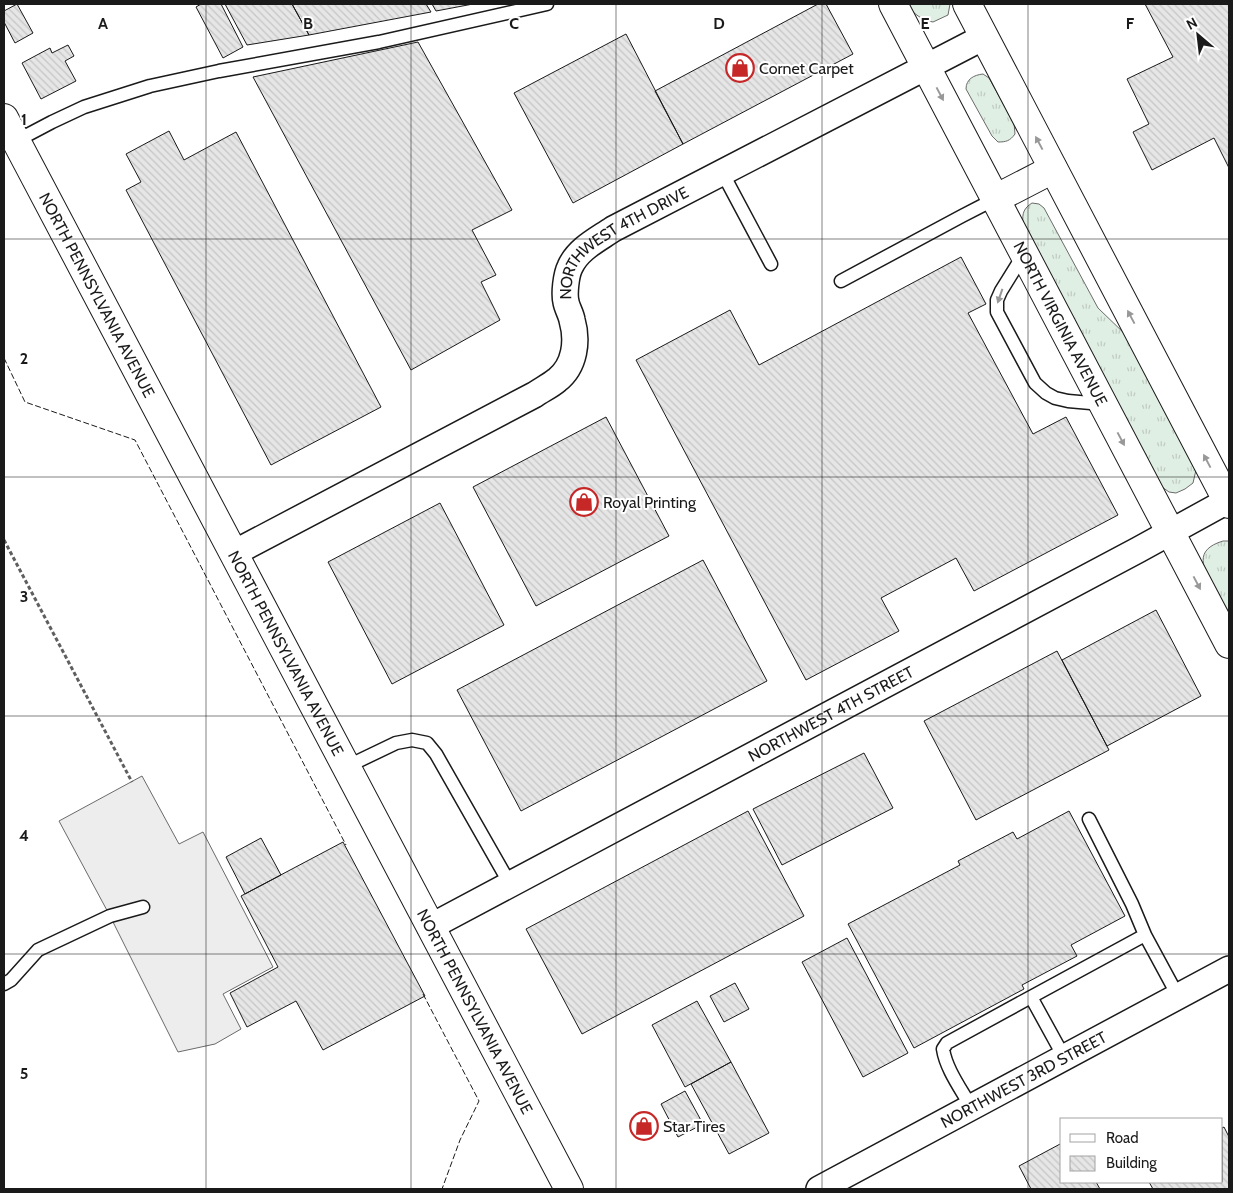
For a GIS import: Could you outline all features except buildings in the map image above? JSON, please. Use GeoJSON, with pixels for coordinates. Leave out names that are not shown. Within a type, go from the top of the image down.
{"type":"FeatureCollection","features":[{"type":"Feature","properties":{"kind":"main road","name":"NORTH VIRGINIA AVENUE"},"geometry":{"type":"LineString","coordinates":[[893,4],[1229,644]]}},
{"type":"Feature","properties":{"kind":"main road"},"geometry":{"type":"LineString","coordinates":[[966,4],[1229,502]]}},
{"type":"Feature","properties":{"kind":"main road","name":"NORTH PENNSYLVANIA AVENUE"},"geometry":{"type":"LineString","coordinates":[[10,130],[569,1189]]}},
{"type":"Feature","properties":{"kind":"main road"},"geometry":{"type":"LineString","coordinates":[[995,199],[1053,169]]}},
{"type":"Feature","properties":{"kind":"street","name":"NORTHWEST 4TH DRIVE"},"geometry":{"type":"LineString","coordinates":[[234,553],[558,380],[568,368],[574,354],[576,337],[565,300],[566,280],[569,268],[575,258],[586,247],[613,230],[722,172],[984,37]]}},
{"type":"Feature","properties":{"kind":"street","name":"NORTHWEST 4TH STREET"},"geometry":{"type":"LineString","coordinates":[[430,927],[1229,502]]}},
{"type":"Feature","properties":{"kind":"street","name":"NORTHWEST 3RD STREET"},"geometry":{"type":"LineString","coordinates":[[819,1189],[1229,968]]}},
{"type":"Feature","properties":{"kind":"lane"},"geometry":{"type":"LineString","coordinates":[[10,130],[52,122],[84,107],[150,86],[219,71],[379,42],[547,4]]}},
{"type":"Feature","properties":{"kind":"lane"},"geometry":{"type":"LineString","coordinates":[[722,172],[771,264]]}},
{"type":"Feature","properties":{"kind":"lane"},"geometry":{"type":"LineString","coordinates":[[841,281],[995,199]]}},
{"type":"Feature","properties":{"kind":"lane"},"geometry":{"type":"LineString","coordinates":[[1024,254],[1001,291],[998,300],[998,312],[1035,383],[1046,393],[1055,398],[1068,401],[1102,404]]}},
{"type":"Feature","properties":{"kind":"lane"},"geometry":{"type":"LineString","coordinates":[[346,767],[396,743],[412,740],[427,744],[436,754],[510,884]]}},
{"type":"Feature","properties":{"kind":"lane"},"geometry":{"type":"LineString","coordinates":[[1089,819],[1132,904],[1145,935],[1178,996]]}},
{"type":"Feature","properties":{"kind":"lane"},"geometry":{"type":"LineString","coordinates":[[4,984],[11,980],[38,950],[110,916],[142,907]]}},
{"type":"Feature","properties":{"kind":"lane"},"geometry":{"type":"LineString","coordinates":[[971,1107],[944,1055],[942,1049],[947,1043],[1145,935]]}},
{"type":"Feature","properties":{"kind":"lane"},"geometry":{"type":"LineString","coordinates":[[1031,997],[1064,1057]]}},
{"type":"Feature","properties":{"kind":"path"},"geometry":{"type":"LineString","coordinates":[[4,540],[132,782]]}},
{"type":"Feature","properties":{"kind":"green space"},"geometry":{"type":"Polygon","coordinates":[[[907,4],[950,4],[948,15],[933,22],[918,16],[907,4]]]}},
{"type":"Feature","properties":{"kind":"green space"},"geometry":{"type":"Polygon","coordinates":[[[983,74],[989,78],[1014,123],[1015,134],[1008,141],[998,142],[992,136],[966,89],[967,83],[971,78],[983,74]]]}},
{"type":"Feature","properties":{"kind":"green space"},"geometry":{"type":"Polygon","coordinates":[[[1032,203],[1039,204],[1044,208],[1098,308],[1127,336],[1196,470],[1193,483],[1185,489],[1176,493],[1169,492],[1162,487],[1023,223],[1024,211],[1032,203]]]}},
{"type":"Feature","properties":{"kind":"green space"},"geometry":{"type":"Polygon","coordinates":[[[1223,541],[1229,541],[1229,616],[1204,567],[1203,560],[1207,549],[1223,541]]]}},
{"type":"Feature","properties":{"kind":"shaded area"},"geometry":{"type":"Polygon","coordinates":[[[142,776],[179,844],[203,832],[273,967],[223,994],[241,1029],[215,1044],[178,1052],[110,916],[59,821],[142,776]]]}},
{"type":"Feature","properties":{"kind":"fence"},"geometry":{"type":"LineString","coordinates":[[4,358],[25,402],[135,440],[346,845]]}},
{"type":"Feature","properties":{"kind":"fence"},"geometry":{"type":"LineString","coordinates":[[423,994],[479,1101],[460,1140],[442,1189]]}},
{"type":"Feature","properties":{"kind":"place","name":"Cornet Carpet"},"geometry":{"type":"Point","coordinates":[740,68]}},
{"type":"Feature","properties":{"kind":"place","name":"Royal Printing"},"geometry":{"type":"Point","coordinates":[584,502]}},
{"type":"Feature","properties":{"kind":"place","name":"Star Tires"},"geometry":{"type":"Point","coordinates":[644,1126]}}]}
